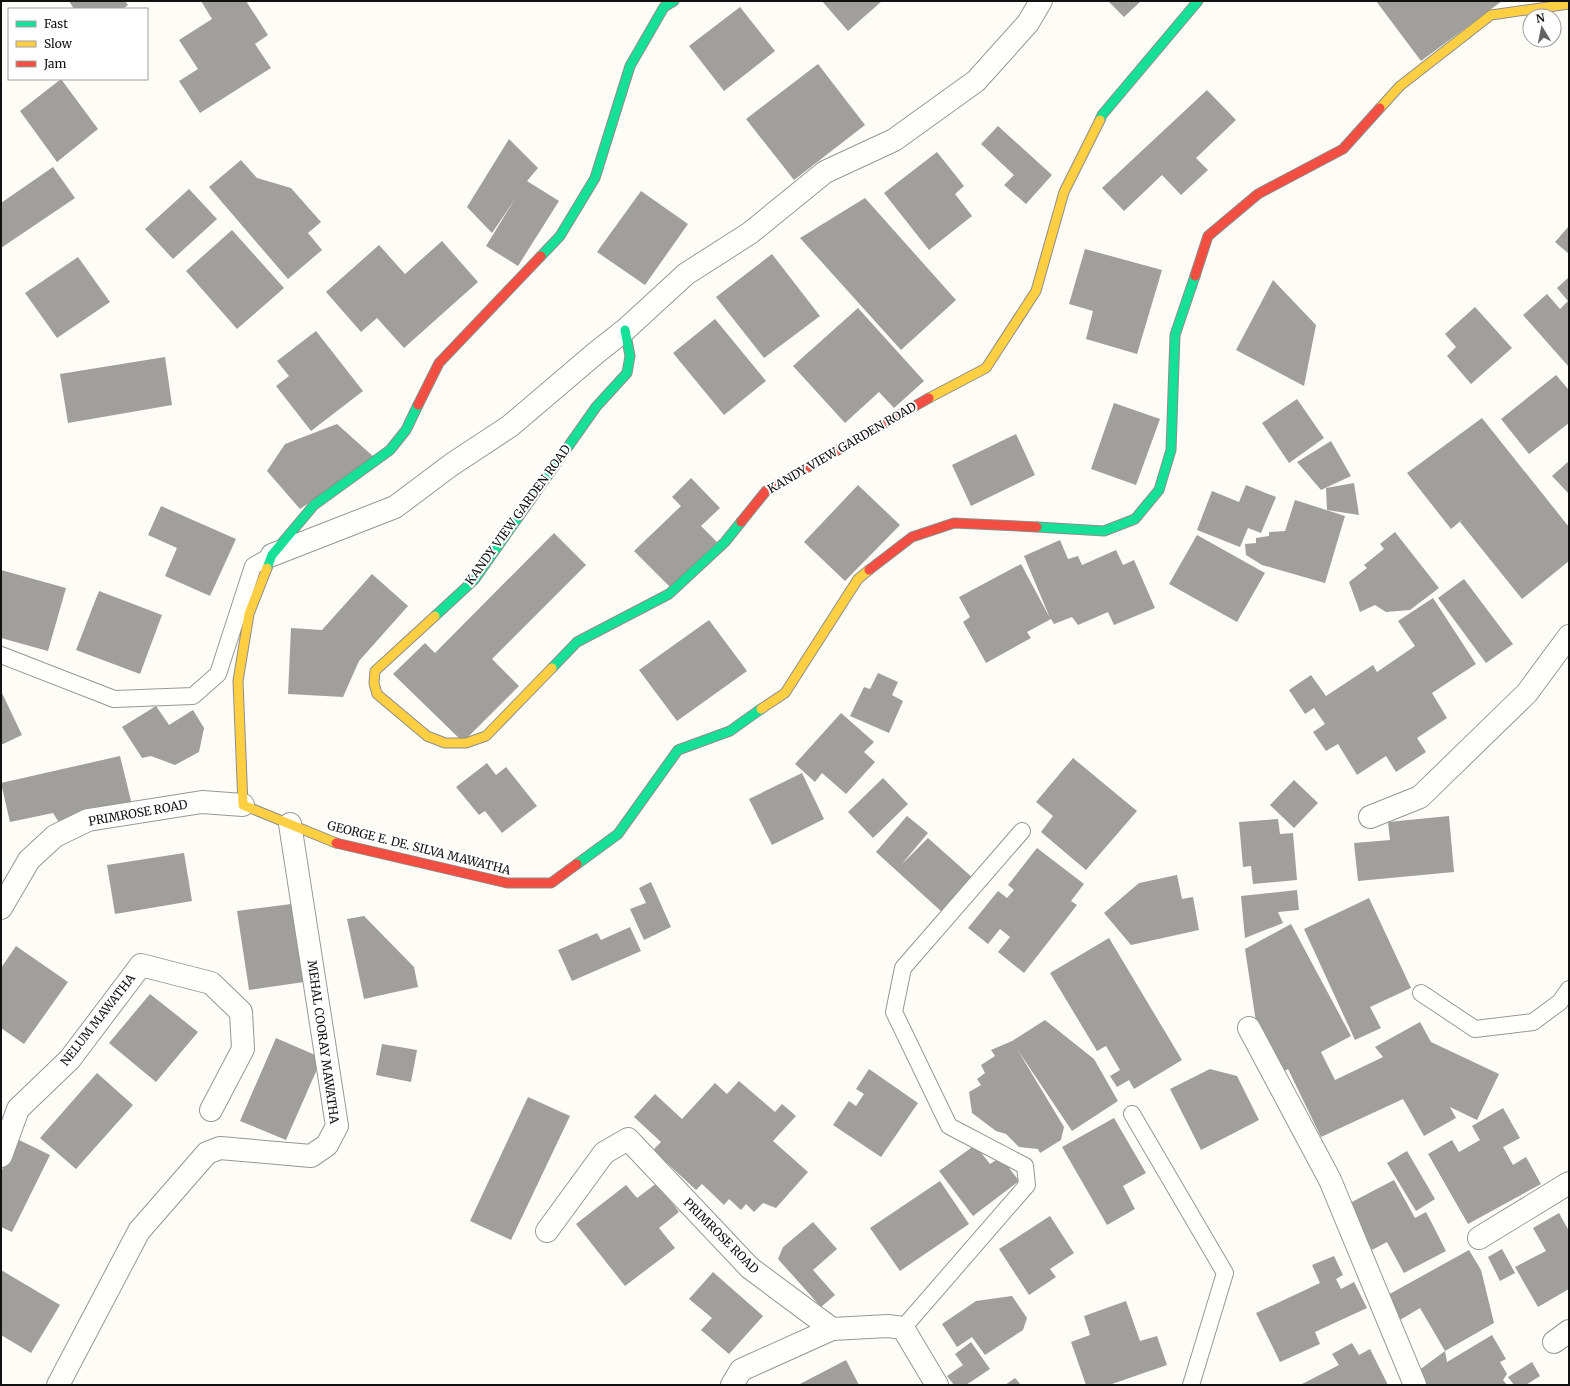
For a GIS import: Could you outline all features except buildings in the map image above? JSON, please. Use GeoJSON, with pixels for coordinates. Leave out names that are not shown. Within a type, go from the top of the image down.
{"type":"FeatureCollection","features":[{"type":"Feature","properties":{"kind":"street"},"geometry":{"type":"LineString","coordinates":[[243,805],[238,681],[249,614],[272,555],[314,505],[390,450],[406,430],[439,363],[560,236],[595,178],[630,66],[664,7],[674,1]]}},
{"type":"Feature","properties":{"kind":"street"},"geometry":{"type":"LineString","coordinates":[[272,555],[395,507],[451,465],[510,426],[625,330],[686,274],[750,233],[826,172],[894,140],[976,80],[1028,22],[1041,1]]}},
{"type":"Feature","properties":{"kind":"street","name":"KANDY VIEW GARDEN ROAD"},"geometry":{"type":"LineString","coordinates":[[625,330],[630,356],[627,373],[596,406],[474,580],[375,670],[374,683],[377,694],[427,736],[445,743],[466,743],[486,736],[577,642],[669,594],[725,542],[766,491],[901,413],[986,368],[1036,292],[1064,192],[1102,115],[1198,1]]}},
{"type":"Feature","properties":{"kind":"street","name":"GEORGE E. DE. SILVA MAWATHA"},"geometry":{"type":"LineString","coordinates":[[243,805],[329,841],[507,883],[551,883],[618,834],[678,750],[730,731],[785,693],[858,579],[912,537],[954,523],[1104,531],[1135,519],[1159,490],[1171,450],[1175,335],[1208,236],[1258,194],[1343,149],[1400,86],[1492,15],[1569,4]]}},
{"type":"Feature","properties":{"kind":"street"},"geometry":{"type":"LineString","coordinates":[[1370,816],[1420,797],[1527,693],[1569,636]]}},
{"type":"Feature","properties":{"kind":"street","name":"PRIMROSE ROAD"},"geometry":{"type":"LineString","coordinates":[[1,908],[29,860],[55,836],[88,820],[202,802],[243,805]]}},
{"type":"Feature","properties":{"kind":"street","name":"MEHAL COORAY MAWATHA"},"geometry":{"type":"LineString","coordinates":[[58,1385],[139,1231],[207,1153],[220,1148],[312,1156],[326,1145],[337,1126],[290,824]]}},
{"type":"Feature","properties":{"kind":"street","name":"NELUM MAWATHA"},"geometry":{"type":"LineString","coordinates":[[1,1156],[18,1109],[70,1059],[141,965],[211,984],[241,1012],[243,1049],[211,1110]]}},
{"type":"Feature","properties":{"kind":"street"},"geometry":{"type":"LineString","coordinates":[[1249,1028],[1330,1180],[1416,1385]]}},
{"type":"Feature","properties":{"kind":"street","name":"PRIMROSE ROAD"},"geometry":{"type":"LineString","coordinates":[[547,1231],[604,1153],[628,1139],[750,1268],[832,1329]]}},
{"type":"Feature","properties":{"kind":"street"},"geometry":{"type":"LineString","coordinates":[[1479,1238],[1569,1184]]}},
{"type":"Feature","properties":{"kind":"street"},"geometry":{"type":"LineString","coordinates":[[732,1385],[741,1370],[832,1329],[888,1326],[903,1328],[937,1385]]}},
{"type":"Feature","properties":{"kind":"lane"},"geometry":{"type":"LineString","coordinates":[[1,655],[114,699],[193,696],[218,674],[253,566],[272,555]]}},
{"type":"Feature","properties":{"kind":"lane"},"geometry":{"type":"LineString","coordinates":[[903,1328],[1027,1185],[1025,1166],[949,1126],[894,1012],[903,968],[1022,831]]}},
{"type":"Feature","properties":{"kind":"lane"},"geometry":{"type":"LineString","coordinates":[[1421,993],[1475,1029],[1533,1022],[1560,1002],[1569,988]]}},
{"type":"Feature","properties":{"kind":"lane"},"geometry":{"type":"LineString","coordinates":[[1132,1114],[1225,1273],[1192,1385]]}},
{"type":"Feature","properties":{"kind":"traffic: fast"},"geometry":{"type":"LineString","coordinates":[[541,256],[560,236],[595,178],[630,66],[664,7],[674,1]]}},
{"type":"Feature","properties":{"kind":"traffic: fast"},"geometry":{"type":"LineString","coordinates":[[1100,120],[1102,115],[1198,1]]}},
{"type":"Feature","properties":{"kind":"traffic: fast"},"geometry":{"type":"LineString","coordinates":[[1037,527],[1104,531],[1135,519],[1159,490],[1171,450],[1175,335],[1195,276]]}},
{"type":"Feature","properties":{"kind":"traffic: fast"},"geometry":{"type":"LineString","coordinates":[[435,616],[474,580],[596,407],[627,373],[630,356],[625,330]]}},
{"type":"Feature","properties":{"kind":"traffic: fast"},"geometry":{"type":"LineString","coordinates":[[267,568],[272,555],[314,505],[390,450],[406,430],[418,405]]}},
{"type":"Feature","properties":{"kind":"traffic: fast"},"geometry":{"type":"LineString","coordinates":[[552,668],[577,642],[669,594],[725,542],[741,522]]}},
{"type":"Feature","properties":{"kind":"traffic: fast"},"geometry":{"type":"LineString","coordinates":[[577,864],[618,834],[678,750],[730,731],[761,709]]}},
{"type":"Feature","properties":{"kind":"traffic: slow"},"geometry":{"type":"LineString","coordinates":[[1380,108],[1400,86],[1491,15],[1569,4]]}},
{"type":"Feature","properties":{"kind":"traffic: slow"},"geometry":{"type":"LineString","coordinates":[[929,398],[986,368],[1036,291],[1064,192],[1100,120]]}},
{"type":"Feature","properties":{"kind":"traffic: slow"},"geometry":{"type":"LineString","coordinates":[[267,568],[249,614],[238,681],[243,805],[336,843]]}},
{"type":"Feature","properties":{"kind":"traffic: slow"},"geometry":{"type":"LineString","coordinates":[[761,709],[785,693],[858,579],[869,570]]}},
{"type":"Feature","properties":{"kind":"traffic: slow"},"geometry":{"type":"LineString","coordinates":[[435,616],[375,671],[374,683],[377,694],[427,736],[445,743],[466,743],[486,736],[552,668]]}},
{"type":"Feature","properties":{"kind":"traffic: jam"},"geometry":{"type":"LineString","coordinates":[[1195,276],[1208,236],[1258,194],[1343,149],[1380,108]]}},
{"type":"Feature","properties":{"kind":"traffic: jam"},"geometry":{"type":"LineString","coordinates":[[418,405],[439,363],[541,256]]}},
{"type":"Feature","properties":{"kind":"traffic: jam"},"geometry":{"type":"LineString","coordinates":[[741,522],[766,491],[929,398]]}},
{"type":"Feature","properties":{"kind":"traffic: jam"},"geometry":{"type":"LineString","coordinates":[[869,570],[912,537],[954,523],[1037,527]]}},
{"type":"Feature","properties":{"kind":"traffic: jam"},"geometry":{"type":"LineString","coordinates":[[336,843],[507,883],[551,883],[577,864]]}}]}
